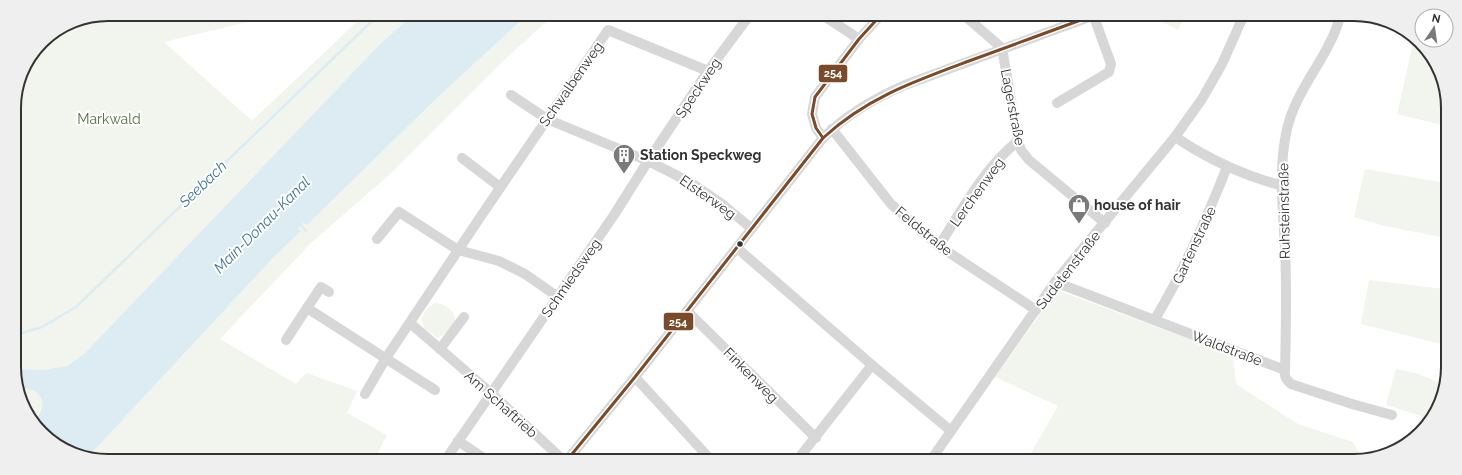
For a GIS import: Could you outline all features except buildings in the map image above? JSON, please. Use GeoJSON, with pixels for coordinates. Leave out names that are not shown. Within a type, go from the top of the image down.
{"type":"FeatureCollection","features":[{"type":"Feature","properties":{"kind":"street","name":"Speckweg"},"geometry":{"type":"LineString","coordinates":[[648,161],[708,71],[745,21]]}},
{"type":"Feature","properties":{"kind":"street"},"geometry":{"type":"LineString","coordinates":[[832,21],[859,39]]}},
{"type":"Feature","properties":{"kind":"street"},"geometry":{"type":"LineString","coordinates":[[823,138],[816,128],[812,114],[816,97],[859,39],[875,21]]}},
{"type":"Feature","properties":{"kind":"street"},"geometry":{"type":"LineString","coordinates":[[975,21],[1002,48]]}},
{"type":"Feature","properties":{"kind":"street"},"geometry":{"type":"LineString","coordinates":[[572,454],[635,377],[737,248],[751,228],[823,138],[832,129],[885,93],[1075,21]]}},
{"type":"Feature","properties":{"kind":"street"},"geometry":{"type":"LineString","coordinates":[[1057,103],[1109,72],[1111,68],[1111,64],[1096,21]]}},
{"type":"Feature","properties":{"kind":"street","name":"Sudetenstraße"},"geometry":{"type":"LineString","coordinates":[[935,454],[1055,282],[1175,137],[1202,99],[1222,64],[1241,21]]}},
{"type":"Feature","properties":{"kind":"street","name":"Ruhsteinstraße"},"geometry":{"type":"LineString","coordinates":[[1285,370],[1285,250],[1281,185],[1287,129],[1298,96],[1330,44],[1339,21]]}},
{"type":"Feature","properties":{"kind":"street","name":"Schwalbenweg"},"geometry":{"type":"LineString","coordinates":[[365,394],[386,358],[500,187],[608,30],[708,71]]}},
{"type":"Feature","properties":{"kind":"street","name":"Lagerstraße"},"geometry":{"type":"LineString","coordinates":[[1002,48],[1018,141],[1021,150],[1029,160],[1105,223]]}},
{"type":"Feature","properties":{"kind":"street","name":"Elsterweg"},"geometry":{"type":"LineString","coordinates":[[511,95],[547,119],[648,161],[694,185],[722,204],[751,228]]}},
{"type":"Feature","properties":{"kind":"street","name":"Feldstraße"},"geometry":{"type":"LineString","coordinates":[[832,129],[891,204],[939,246],[1036,310]]}},
{"type":"Feature","properties":{"kind":"street"},"geometry":{"type":"LineString","coordinates":[[1175,137],[1197,152],[1227,167],[1271,183],[1281,185]]}},
{"type":"Feature","properties":{"kind":"street","name":"Lerchenweg"},"geometry":{"type":"LineString","coordinates":[[939,246],[967,201],[990,169],[1009,148],[1018,141]]}},
{"type":"Feature","properties":{"kind":"street"},"geometry":{"type":"LineString","coordinates":[[462,158],[500,187]]}},
{"type":"Feature","properties":{"kind":"street","name":"Schmiedsweg"},"geometry":{"type":"LineString","coordinates":[[449,454],[614,215],[648,161]]}},
{"type":"Feature","properties":{"kind":"street","name":"Gartenstraße"},"geometry":{"type":"LineString","coordinates":[[1155,319],[1173,289],[1192,251],[1227,167]]}},
{"type":"Feature","properties":{"kind":"street"},"geometry":{"type":"LineString","coordinates":[[377,239],[399,212],[458,250],[499,261],[525,274],[558,297]]}},
{"type":"Feature","properties":{"kind":"street"},"geometry":{"type":"LineString","coordinates":[[737,248],[872,365],[952,431]]}},
{"type":"Feature","properties":{"kind":"street","name":"Waldstraße"},"geometry":{"type":"LineString","coordinates":[[1055,282],[1285,370]]}},
{"type":"Feature","properties":{"kind":"street"},"geometry":{"type":"LineString","coordinates":[[286,340],[320,287],[329,292]]}},
{"type":"Feature","properties":{"kind":"street"},"geometry":{"type":"LineString","coordinates":[[307,308],[435,390]]}},
{"type":"Feature","properties":{"kind":"street","name":"Finkenweg"},"geometry":{"type":"LineString","coordinates":[[687,311],[816,438]]}},
{"type":"Feature","properties":{"kind":"street"},"geometry":{"type":"LineString","coordinates":[[440,349],[464,317]]}},
{"type":"Feature","properties":{"kind":"street","name":"Am Schaftrieb"},"geometry":{"type":"LineString","coordinates":[[410,323],[491,393],[557,454]]}},
{"type":"Feature","properties":{"kind":"street"},"geometry":{"type":"LineString","coordinates":[[803,454],[872,365]]}},
{"type":"Feature","properties":{"kind":"street"},"geometry":{"type":"LineString","coordinates":[[1285,370],[1284,376],[1291,384],[1352,404],[1392,415]]}},
{"type":"Feature","properties":{"kind":"street"},"geometry":{"type":"LineString","coordinates":[[635,377],[705,454]]}},
{"type":"Feature","properties":{"kind":"street"},"geometry":{"type":"LineString","coordinates":[[458,441],[478,454]]}},
{"type":"Feature","properties":{"kind":"green space","name":"Markwald"},"geometry":{"type":"Polygon","coordinates":[[[102,21],[252,21],[164,42],[252,121],[358,21],[406,21],[381,43],[85,353],[67,366],[43,370],[21,369],[21,102],[24,85],[28,74],[36,59],[46,46],[69,30],[102,21]]]}},
{"type":"Feature","properties":{"kind":"green space"},"geometry":{"type":"Polygon","coordinates":[[[520,21],[547,21],[502,62],[389,175],[310,244],[220,339],[296,384],[307,373],[357,391],[347,413],[387,435],[377,454],[108,454],[92,452],[273,258],[301,231],[298,228],[303,223],[307,225],[436,99],[520,21]]]}},
{"type":"Feature","properties":{"kind":"green space"},"geometry":{"type":"Polygon","coordinates":[[[1161,21],[1182,21],[1178,30],[1161,21]]]}},
{"type":"Feature","properties":{"kind":"green space"},"geometry":{"type":"Polygon","coordinates":[[[1413,44],[1414,48],[1417,48],[1426,59],[1436,80],[1440,96],[1441,125],[1397,114],[1413,44]]]}},
{"type":"Feature","properties":{"kind":"green space"},"geometry":{"type":"Polygon","coordinates":[[[1365,169],[1441,182],[1441,237],[1380,225],[1354,217],[1365,169]]]}},
{"type":"Feature","properties":{"kind":"green space"},"geometry":{"type":"Polygon","coordinates":[[[1369,280],[1441,289],[1441,344],[1361,324],[1369,280]]]}},
{"type":"Feature","properties":{"kind":"green space"},"geometry":{"type":"Polygon","coordinates":[[[1057,290],[1233,355],[1236,384],[1298,424],[1353,442],[1359,454],[1030,454],[1058,406],[995,377],[1057,290]]]}},
{"type":"Feature","properties":{"kind":"green space"},"geometry":{"type":"Polygon","coordinates":[[[435,303],[439,303],[450,309],[453,312],[455,320],[449,331],[437,338],[424,328],[421,319],[428,308],[435,303]]]}},
{"type":"Feature","properties":{"kind":"green space"},"geometry":{"type":"Polygon","coordinates":[[[1396,369],[1419,374],[1439,383],[1434,401],[1418,426],[1421,416],[1386,405],[1396,369]]]}},
{"type":"Feature","properties":{"kind":"green space"},"geometry":{"type":"Polygon","coordinates":[[[24,387],[32,390],[41,397],[42,404],[40,411],[36,416],[28,401],[24,387]]]}},
{"type":"Feature","properties":{"kind":"water","name":"Main-Donau-Kanal"},"geometry":{"type":"Polygon","coordinates":[[[406,21],[520,21],[436,99],[307,225],[303,223],[298,228],[301,231],[273,258],[92,452],[74,447],[64,442],[46,429],[37,416],[42,404],[41,399],[36,392],[24,388],[21,369],[43,370],[67,366],[85,353],[381,43],[406,21]]]}},
{"type":"Feature","properties":{"kind":"waterway","name":"Seebach"},"geometry":{"type":"LineString","coordinates":[[21,333],[42,327],[76,307],[372,21]]}},
{"type":"Feature","properties":{"kind":"waterway"},"geometry":{"type":"LineString","coordinates":[[301,225],[306,231]]}},
{"type":"Feature","properties":{"kind":"transit line","name":"254"},"geometry":{"type":"LineString","coordinates":[[823,138],[816,128],[812,114],[815,97],[859,39],[875,21]]}},
{"type":"Feature","properties":{"kind":"transit line","name":"254"},"geometry":{"type":"LineString","coordinates":[[572,454],[635,377],[823,138],[839,124],[874,101],[910,84],[949,68],[1078,21]]}},
{"type":"Feature","properties":{"kind":"place","name":"Station Speckweg"},"geometry":{"type":"Point","coordinates":[624,174]}},
{"type":"Feature","properties":{"kind":"place","name":"house of hair"},"geometry":{"type":"Point","coordinates":[1079,224]}}]}
